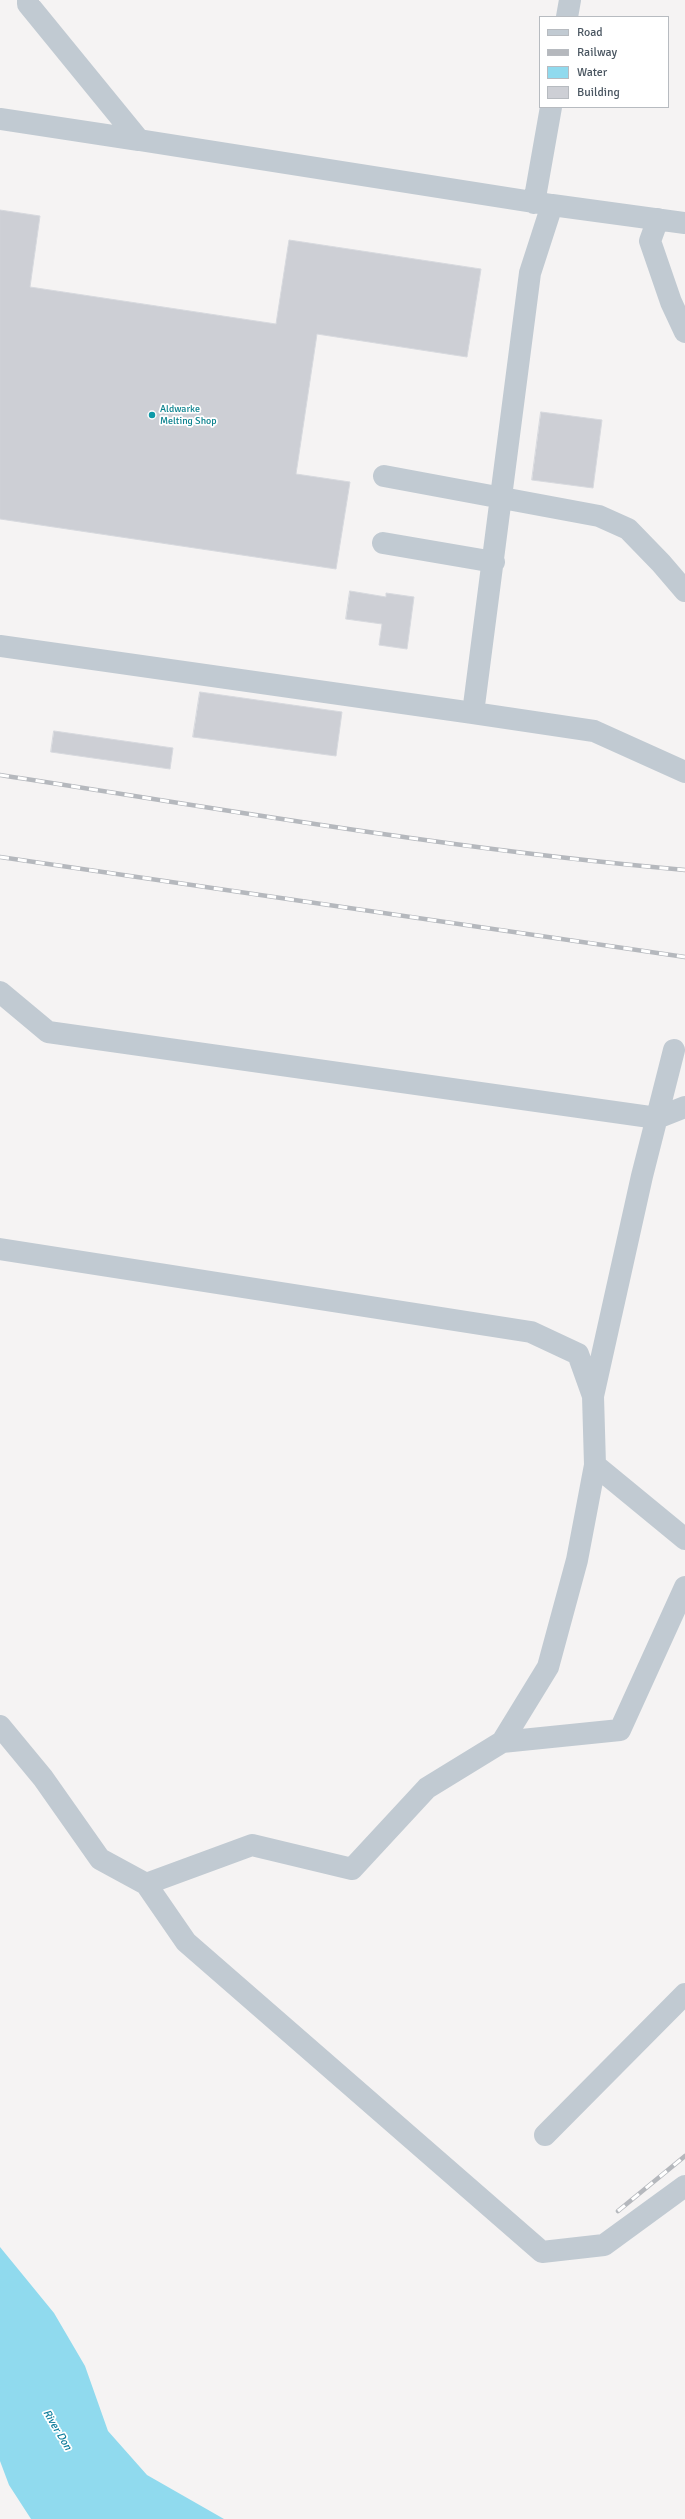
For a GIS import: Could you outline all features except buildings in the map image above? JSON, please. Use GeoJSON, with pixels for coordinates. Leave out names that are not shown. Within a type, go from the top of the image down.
{"type":"FeatureCollection","features":[{"type":"Feature","properties":{"kind":"lane"},"geometry":{"type":"LineString","coordinates":[[28,0],[28,4],[139,140]]}},
{"type":"Feature","properties":{"kind":"lane"},"geometry":{"type":"LineString","coordinates":[[567,16],[570,0]]}},
{"type":"Feature","properties":{"kind":"lane"},"geometry":{"type":"LineString","coordinates":[[473,713],[503,496],[530,273],[543,204],[551,108]]}},
{"type":"Feature","properties":{"kind":"lane"},"geometry":{"type":"LineString","coordinates":[[0,119],[543,204],[685,223]]}},
{"type":"Feature","properties":{"kind":"lane"},"geometry":{"type":"LineString","coordinates":[[658,219],[650,240],[671,302],[685,332]]}},
{"type":"Feature","properties":{"kind":"lane"},"geometry":{"type":"LineString","coordinates":[[384,476],[503,496],[600,516],[628,529],[661,562],[685,591]]}},
{"type":"Feature","properties":{"kind":"lane"},"geometry":{"type":"LineString","coordinates":[[383,543],[494,562]]}},
{"type":"Feature","properties":{"kind":"lane"},"geometry":{"type":"LineString","coordinates":[[0,646],[594,731],[685,772]]}},
{"type":"Feature","properties":{"kind":"lane"},"geometry":{"type":"LineString","coordinates":[[0,992],[48,1032],[657,1118],[685,1107]]}},
{"type":"Feature","properties":{"kind":"lane"},"geometry":{"type":"LineString","coordinates":[[502,1742],[548,1667],[577,1560],[595,1465],[592,1396],[674,1050]]}},
{"type":"Feature","properties":{"kind":"lane"},"geometry":{"type":"LineString","coordinates":[[0,1250],[531,1332],[578,1354],[592,1396]]}},
{"type":"Feature","properties":{"kind":"lane"},"geometry":{"type":"LineString","coordinates":[[595,1465],[685,1539]]}},
{"type":"Feature","properties":{"kind":"lane"},"geometry":{"type":"LineString","coordinates":[[146,1884],[252,1845],[352,1869],[427,1788],[502,1742],[620,1730],[685,1587]]}},
{"type":"Feature","properties":{"kind":"lane"},"geometry":{"type":"LineString","coordinates":[[0,1726],[43,1778],[100,1859],[146,1884],[186,1942],[542,2252],[604,2244],[685,2186]]}},
{"type":"Feature","properties":{"kind":"lane"},"geometry":{"type":"LineString","coordinates":[[545,2135],[685,1994]]}},
{"type":"Feature","properties":{"kind":"water","name":"River Don"},"geometry":{"type":"Polygon","coordinates":[[[0,2247],[54,2313],[85,2366],[108,2431],[147,2475],[224,2519],[31,2519],[9,2485],[0,2461],[0,2247]]]}},
{"type":"Feature","properties":{"kind":"railway"},"geometry":{"type":"LineString","coordinates":[[0,775],[342,828],[513,852],[685,870]]}},
{"type":"Feature","properties":{"kind":"railway"},"geometry":{"type":"LineString","coordinates":[[0,857],[685,957]]}},
{"type":"Feature","properties":{"kind":"railway"},"geometry":{"type":"LineString","coordinates":[[618,2211],[685,2156]]}},
{"type":"Feature","properties":{"kind":"place","name":"Aldwarke Melting Shop"},"geometry":{"type":"Point","coordinates":[152,415]}}]}
